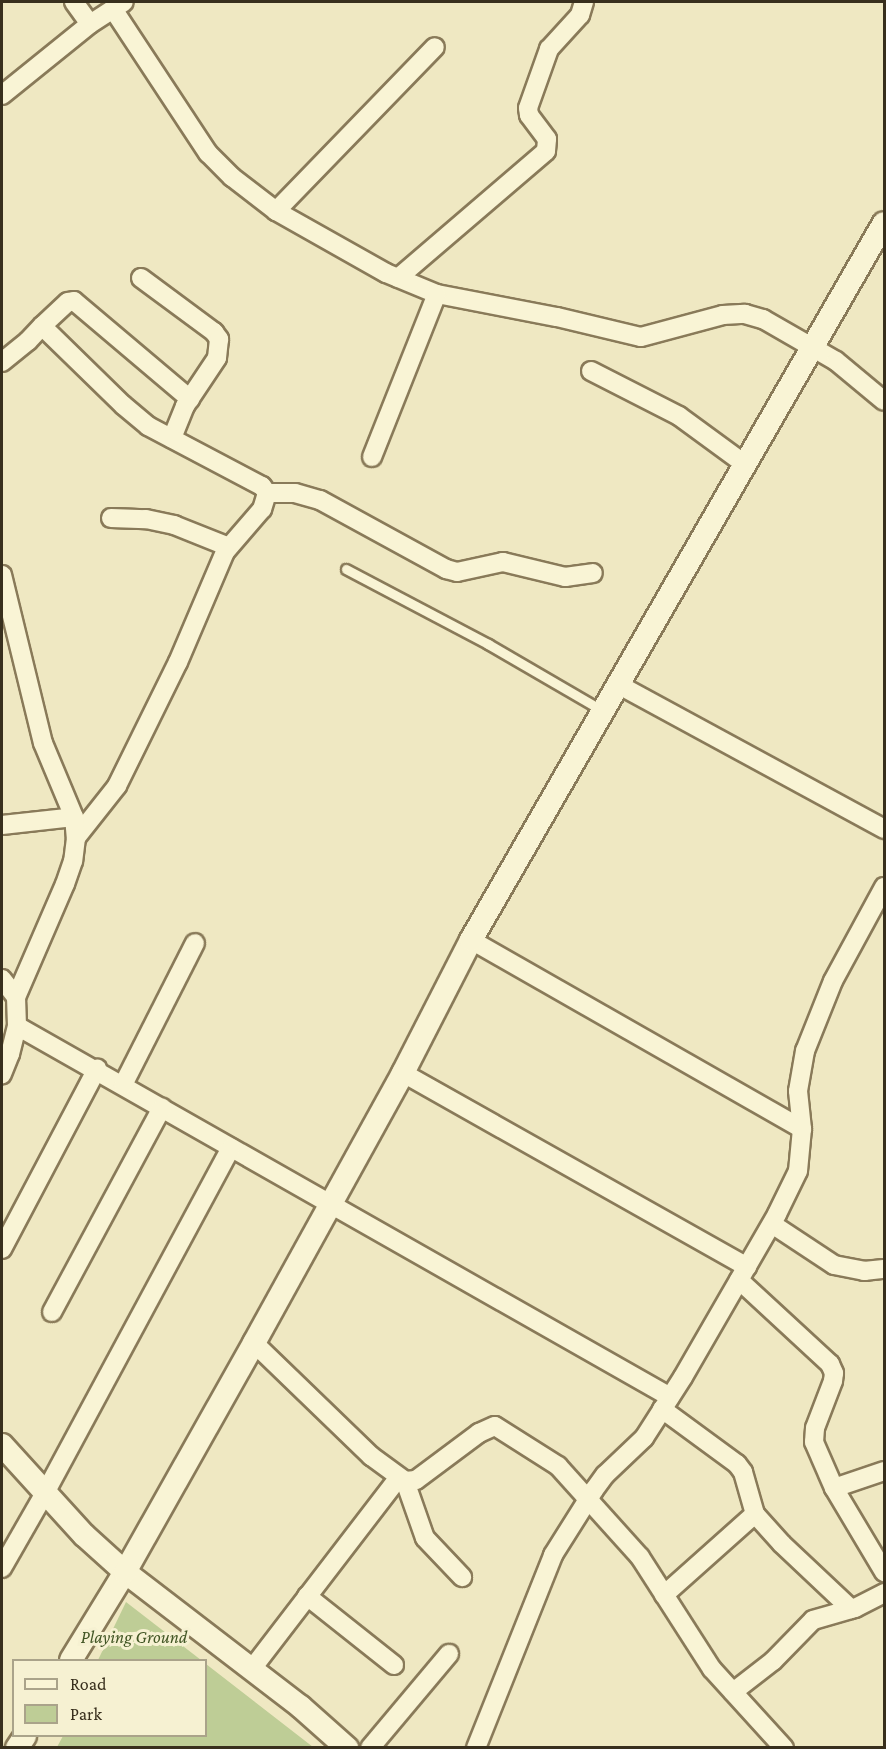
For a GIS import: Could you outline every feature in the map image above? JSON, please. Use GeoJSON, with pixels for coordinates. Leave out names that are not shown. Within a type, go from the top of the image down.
{"type":"FeatureCollection","features":[{"type":"Feature","properties":{"kind":"street"},"geometry":{"type":"LineString","coordinates":[[74,2],[90,24]]}},
{"type":"Feature","properties":{"kind":"street"},"geometry":{"type":"LineString","coordinates":[[398,278],[542,157],[548,145],[547,139],[529,115],[528,108],[549,49],[580,15],[584,2]]}},
{"type":"Feature","properties":{"kind":"street"},"geometry":{"type":"LineString","coordinates":[[2,95],[90,24],[119,5],[208,153],[232,177],[276,211],[398,278],[437,294],[557,317],[641,337],[723,315],[745,314],[763,318],[854,374],[885,401]]}},
{"type":"Feature","properties":{"kind":"street"},"geometry":{"type":"LineString","coordinates":[[276,211],[435,47]]}},
{"type":"Feature","properties":{"kind":"street"},"geometry":{"type":"LineString","coordinates":[[72,1659],[125,1572],[255,1343],[403,1072],[471,940],[883,228]]}},
{"type":"Feature","properties":{"kind":"street"},"geometry":{"type":"LineString","coordinates":[[141,278],[214,332],[219,339],[217,358],[190,399],[172,439]]}},
{"type":"Feature","properties":{"kind":"street"},"geometry":{"type":"LineString","coordinates":[[372,457],[437,294]]}},
{"type":"Feature","properties":{"kind":"street"},"geometry":{"type":"LineString","coordinates":[[2,362],[28,341],[68,302],[74,301],[190,399]]}},
{"type":"Feature","properties":{"kind":"street"},"geometry":{"type":"LineString","coordinates":[[42,326],[123,405],[148,426],[262,486],[267,493]]}},
{"type":"Feature","properties":{"kind":"street"},"geometry":{"type":"LineString","coordinates":[[591,371],[679,416],[746,465]]}},
{"type":"Feature","properties":{"kind":"street"},"geometry":{"type":"LineString","coordinates":[[76,838],[107,800],[127,767],[229,547],[262,509],[267,493]]}},
{"type":"Feature","properties":{"kind":"street"},"geometry":{"type":"LineString","coordinates":[[267,493],[295,493],[320,500],[446,569],[458,572],[503,562],[565,578],[593,573]]}},
{"type":"Feature","properties":{"kind":"street"},"geometry":{"type":"LineString","coordinates":[[111,518],[146,519],[174,525],[229,547]]}},
{"type":"Feature","properties":{"kind":"street"},"geometry":{"type":"LineString","coordinates":[[2,575],[43,743],[74,817],[76,838],[73,861],[65,884],[16,997],[17,1026],[2,1074]]}},
{"type":"Feature","properties":{"kind":"street"},"geometry":{"type":"LineString","coordinates":[[619,685],[885,829]]}},
{"type":"Feature","properties":{"kind":"street"},"geometry":{"type":"LineString","coordinates":[[2,825],[74,817]]}},
{"type":"Feature","properties":{"kind":"street"},"geometry":{"type":"LineString","coordinates":[[476,1748],[553,1555],[604,1475],[644,1438],[772,1224],[798,1171],[802,1129],[798,1091],[805,1051],[833,981],[885,887]]}},
{"type":"Feature","properties":{"kind":"street"},"geometry":{"type":"LineString","coordinates":[[471,940],[802,1129]]}},
{"type":"Feature","properties":{"kind":"street"},"geometry":{"type":"LineString","coordinates":[[123,1085],[195,943]]}},
{"type":"Feature","properties":{"kind":"street"},"geometry":{"type":"LineString","coordinates":[[2,979],[16,997]]}},
{"type":"Feature","properties":{"kind":"street"},"geometry":{"type":"LineString","coordinates":[[17,1026],[97,1069],[666,1403],[737,1464],[743,1472],[755,1514],[782,1544],[851,1609]]}},
{"type":"Feature","properties":{"kind":"street"},"geometry":{"type":"LineString","coordinates":[[2,1249],[97,1069]]}},
{"type":"Feature","properties":{"kind":"street"},"geometry":{"type":"LineString","coordinates":[[403,1072],[743,1274],[830,1364],[834,1373],[815,1428],[814,1442],[834,1488],[885,1572]]}},
{"type":"Feature","properties":{"kind":"street"},"geometry":{"type":"LineString","coordinates":[[52,1312],[162,1108]]}},
{"type":"Feature","properties":{"kind":"street"},"geometry":{"type":"LineString","coordinates":[[2,1568],[45,1493],[231,1148]]}},
{"type":"Feature","properties":{"kind":"street"},"geometry":{"type":"LineString","coordinates":[[772,1224],[834,1265],[864,1271],[885,1269]]}},
{"type":"Feature","properties":{"kind":"street"},"geometry":{"type":"LineString","coordinates":[[255,1343],[370,1456],[402,1479],[417,1480],[479,1432],[495,1426],[558,1466],[640,1557],[712,1669],[784,1748]]}},
{"type":"Feature","properties":{"kind":"street"},"geometry":{"type":"LineString","coordinates":[[2,1445],[84,1535],[125,1572],[347,1748]]}},
{"type":"Feature","properties":{"kind":"street"},"geometry":{"type":"LineString","coordinates":[[834,1488],[885,1471]]}},
{"type":"Feature","properties":{"kind":"street"},"geometry":{"type":"LineString","coordinates":[[402,1479],[425,1538],[462,1577]]}},
{"type":"Feature","properties":{"kind":"street"},"geometry":{"type":"LineString","coordinates":[[251,1670],[307,1596],[402,1479]]}},
{"type":"Feature","properties":{"kind":"street"},"geometry":{"type":"LineString","coordinates":[[664,1595],[755,1514]]}},
{"type":"Feature","properties":{"kind":"street"},"geometry":{"type":"LineString","coordinates":[[733,1692],[773,1661],[813,1620],[851,1609],[885,1593]]}},
{"type":"Feature","properties":{"kind":"street"},"geometry":{"type":"LineString","coordinates":[[307,1596],[394,1665]]}},
{"type":"Feature","properties":{"kind":"street"},"geometry":{"type":"LineString","coordinates":[[370,1748],[449,1654]]}},
{"type":"Feature","properties":{"kind":"lane"},"geometry":{"type":"LineString","coordinates":[[346,569],[488,644],[603,711]]}},
{"type":"Feature","properties":{"kind":"green space","name":"Playing Ground"},"geometry":{"type":"Polygon","coordinates":[[[126,1602],[200,1659],[98,1659],[126,1602]]]}},
{"type":"Feature","properties":{"kind":"green space","name":"Playing Ground"},"geometry":{"type":"Polygon","coordinates":[[[207,1665],[313,1747],[57,1747],[62,1737],[207,1737],[207,1665]]]}}]}
